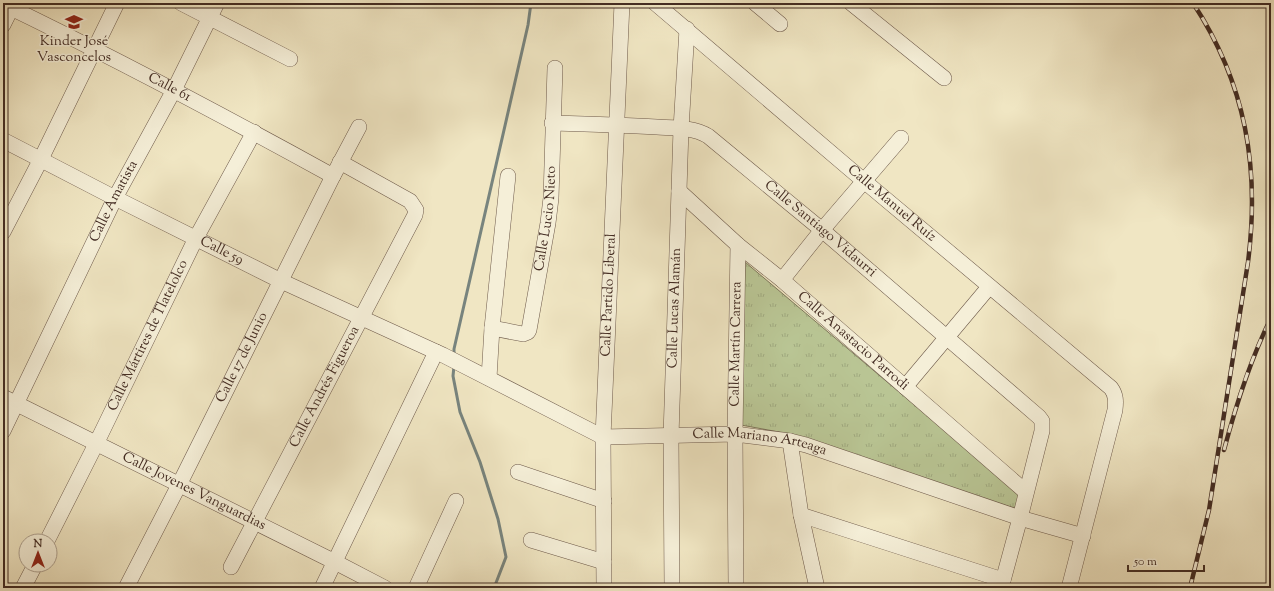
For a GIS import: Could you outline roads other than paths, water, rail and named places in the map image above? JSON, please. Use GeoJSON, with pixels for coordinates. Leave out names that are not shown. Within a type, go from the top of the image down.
{"type":"FeatureCollection","features":[{"type":"Feature","properties":{"kind":"street"},"geometry":{"type":"LineString","coordinates":[[3,232],[41,159],[117,3]]}},
{"type":"Feature","properties":{"kind":"street"},"geometry":{"type":"LineString","coordinates":[[181,3],[290,59]]}},
{"type":"Feature","properties":{"kind":"street","name":"Calle Amatista"},"geometry":{"type":"LineString","coordinates":[[3,431],[115,198],[174,90],[217,3]]}},
{"type":"Feature","properties":{"kind":"street","name":"Calle Partido Liberal"},"geometry":{"type":"LineString","coordinates":[[604,588],[603,437],[622,3]]}},
{"type":"Feature","properties":{"kind":"street","name":"Calle Manuel Ruíz"},"geometry":{"type":"LineString","coordinates":[[655,3],[989,287],[1111,388],[1115,394],[1115,410],[1083,536]]}},
{"type":"Feature","properties":{"kind":"street"},"geometry":{"type":"LineString","coordinates":[[755,3],[780,24]]}},
{"type":"Feature","properties":{"kind":"street"},"geometry":{"type":"LineString","coordinates":[[851,3],[944,78]]}},
{"type":"Feature","properties":{"kind":"street"},"geometry":{"type":"LineString","coordinates":[[3,25],[9,5]]}},
{"type":"Feature","properties":{"kind":"street","name":"Calle 61"},"geometry":{"type":"LineString","coordinates":[[9,5],[254,132],[333,176]]}},
{"type":"Feature","properties":{"kind":"street","name":"Calle Lucas Alamán"},"geometry":{"type":"LineString","coordinates":[[672,588],[671,436],[681,129],[687,29]]}},
{"type":"Feature","properties":{"kind":"street","name":"Calle Lucio Nieto"},"geometry":{"type":"LineString","coordinates":[[492,328],[523,334],[526,334],[528,330],[548,223],[551,198],[552,123],[555,68]]}},
{"type":"Feature","properties":{"kind":"street","name":"Calle Santiago Vidaurri"},"geometry":{"type":"LineString","coordinates":[[552,123],[681,129],[702,132],[717,142],[822,230],[1039,417],[1042,421],[1042,431],[1026,492]]}},
{"type":"Feature","properties":{"kind":"street","name":"Calle 17 de Junio"},"geometry":{"type":"LineString","coordinates":[[126,588],[359,127]]}},
{"type":"Feature","properties":{"kind":"street","name":"Calle Mártires de Tlatelolco"},"geometry":{"type":"LineString","coordinates":[[51,533],[196,238],[254,132]]}},
{"type":"Feature","properties":{"kind":"street"},"geometry":{"type":"LineString","coordinates":[[782,280],[822,230],[901,138]]}},
{"type":"Feature","properties":{"kind":"street","name":"Calle 59"},"geometry":{"type":"LineString","coordinates":[[3,140],[115,198],[281,280],[440,354]]}},
{"type":"Feature","properties":{"kind":"street","name":"Calle Andrés Figueroa"},"geometry":{"type":"LineString","coordinates":[[231,568],[415,215],[416,210],[410,201],[340,162]]}},
{"type":"Feature","properties":{"kind":"street"},"geometry":{"type":"LineString","coordinates":[[489,378],[492,328],[508,176]]}},
{"type":"Feature","properties":{"kind":"street","name":"Calle Anastacio Parrodi"},"geometry":{"type":"LineString","coordinates":[[680,191],[738,245],[782,280],[1026,492]]}},
{"type":"Feature","properties":{"kind":"street","name":"Calle Martín Carrera"},"geometry":{"type":"LineString","coordinates":[[736,588],[735,434],[738,245]]}},
{"type":"Feature","properties":{"kind":"street"},"geometry":{"type":"LineString","coordinates":[[905,387],[989,287]]}},
{"type":"Feature","properties":{"kind":"street"},"geometry":{"type":"LineString","coordinates":[[322,588],[440,354]]}},
{"type":"Feature","properties":{"kind":"street","name":"Calle Mariano Arteaga"},"geometry":{"type":"LineString","coordinates":[[440,354],[603,437],[735,434],[790,441],[806,445],[1020,518],[1083,536]]}},
{"type":"Feature","properties":{"kind":"street","name":"Calle Jovenes Vanguardias"},"geometry":{"type":"LineString","coordinates":[[3,397],[385,588]]}},
{"type":"Feature","properties":{"kind":"street"},"geometry":{"type":"LineString","coordinates":[[790,441],[801,515],[818,588]]}},
{"type":"Feature","properties":{"kind":"street"},"geometry":{"type":"LineString","coordinates":[[518,472],[604,501]]}},
{"type":"Feature","properties":{"kind":"street"},"geometry":{"type":"LineString","coordinates":[[801,515],[1002,584],[1026,492]]}},
{"type":"Feature","properties":{"kind":"street"},"geometry":{"type":"LineString","coordinates":[[416,588],[456,501]]}},
{"type":"Feature","properties":{"kind":"street"},"geometry":{"type":"LineString","coordinates":[[1069,588],[1083,536]]}},
{"type":"Feature","properties":{"kind":"street"},"geometry":{"type":"LineString","coordinates":[[532,540],[604,562]]}},
{"type":"Feature","properties":{"kind":"street"},"geometry":{"type":"LineString","coordinates":[[23,588],[31,573]]}},
{"type":"Feature","properties":{"kind":"waterway"},"geometry":{"type":"LineString","coordinates":[[454,355],[454,349],[528,25],[531,3]]}},
{"type":"Feature","properties":{"kind":"waterway"},"geometry":{"type":"LineString","coordinates":[[454,366],[453,376],[460,412],[480,462],[498,519],[506,557],[494,588]]}},
{"type":"Feature","properties":{"kind":"railway"},"geometry":{"type":"LineString","coordinates":[[1190,588],[1209,510],[1248,262],[1252,193],[1250,160],[1245,128],[1237,96],[1226,64],[1193,3]]}},
{"type":"Feature","properties":{"kind":"railway"},"geometry":{"type":"LineString","coordinates":[[1264,3],[1271,8]]}},
{"type":"Feature","properties":{"kind":"railway"},"geometry":{"type":"LineString","coordinates":[[1224,450],[1244,383],[1256,350],[1271,318]]}},
{"type":"Feature","properties":{"kind":"place","name":"Kinder José Vasconcelos"},"geometry":{"type":"Point","coordinates":[74,22]}}]}
